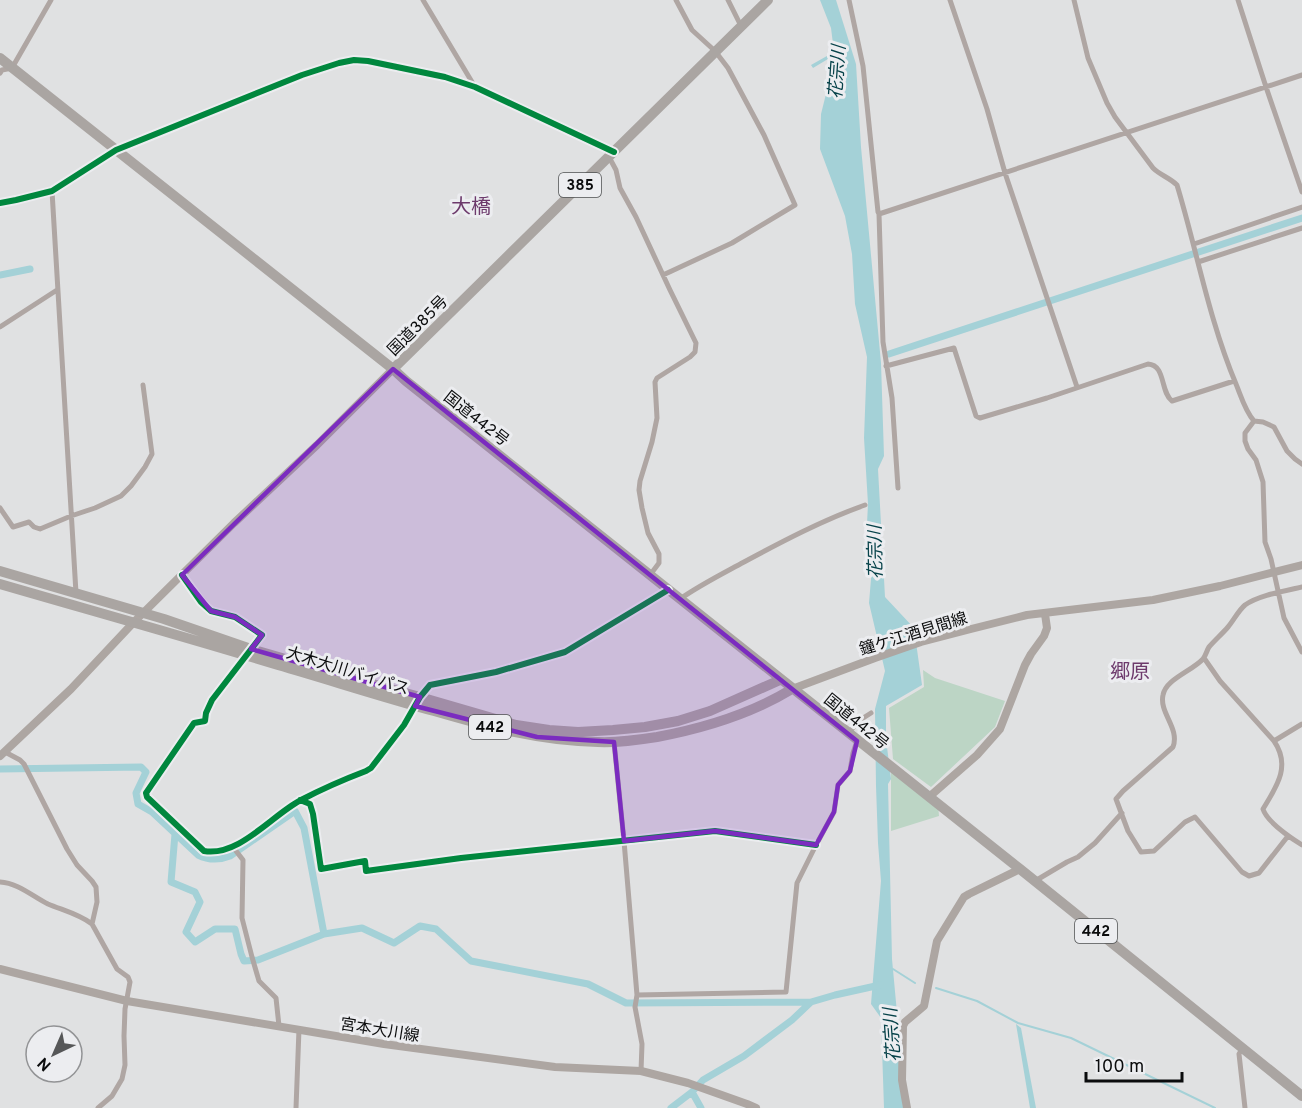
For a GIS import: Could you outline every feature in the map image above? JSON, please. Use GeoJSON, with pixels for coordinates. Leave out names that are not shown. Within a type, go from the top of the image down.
{"type":"FeatureCollection","features":[{"type":"Feature","properties":{"kind":"highway","name":"国道385号"},"geometry":{"type":"LineString","coordinates":[[0,58],[393,369],[768,0]]}},
{"type":"Feature","properties":{"kind":"highway","name":"国道442号"},"geometry":{"type":"LineString","coordinates":[[393,369],[1302,1096]]}},
{"type":"Feature","properties":{"kind":"highway","name":"大木大川バイパス"},"geometry":{"type":"LineString","coordinates":[[0,571],[164,619],[190,634]]}},
{"type":"Feature","properties":{"kind":"highway","name":"大木大川バイパス"},"geometry":{"type":"LineString","coordinates":[[0,584],[158,630],[190,634],[418,701],[516,725],[549,730],[578,732],[613,730],[678,721],[710,711],[780,680]]}},
{"type":"Feature","properties":{"kind":"highway","name":"大木大川バイパス"},"geometry":{"type":"LineString","coordinates":[[418,701],[487,726],[537,737],[614,742],[660,736],[714,724],[798,693]]}},
{"type":"Feature","properties":{"kind":"main road"},"geometry":{"type":"LineString","coordinates":[[2,754],[71,689],[133,623],[393,369]]}},
{"type":"Feature","properties":{"kind":"main road","name":"鐘ケ江酒見間線"},"geometry":{"type":"LineString","coordinates":[[798,693],[875,658],[921,642],[1027,615],[1153,600],[1302,565]]}},
{"type":"Feature","properties":{"kind":"main road"},"geometry":{"type":"LineString","coordinates":[[929,797],[977,754],[1000,729],[1025,665],[1044,636],[1047,628],[1045,614]]}},
{"type":"Feature","properties":{"kind":"main road"},"geometry":{"type":"LineString","coordinates":[[907,1108],[902,1080],[903,1026],[924,1006],[937,941],[964,897],[1020,869]]}},
{"type":"Feature","properties":{"kind":"main road","name":"宮本大川線"},"geometry":{"type":"LineString","coordinates":[[0,969],[127,1001],[384,1044],[533,1064],[581,1069],[641,1071],[688,1083],[756,1108]]}},
{"type":"Feature","properties":{"kind":"street"},"geometry":{"type":"LineString","coordinates":[[0,73],[2,70],[12,68],[51,0]]}},
{"type":"Feature","properties":{"kind":"street"},"geometry":{"type":"LineString","coordinates":[[423,0],[475,87]]}},
{"type":"Feature","properties":{"kind":"street"},"geometry":{"type":"LineString","coordinates":[[663,275],[732,243],[795,205],[745,97],[715,51],[692,30],[676,0]]}},
{"type":"Feature","properties":{"kind":"street"},"geometry":{"type":"LineString","coordinates":[[728,0],[741,26]]}},
{"type":"Feature","properties":{"kind":"street"},"geometry":{"type":"LineString","coordinates":[[849,0],[863,66],[879,214],[884,342],[892,398],[898,488]]}},
{"type":"Feature","properties":{"kind":"street"},"geometry":{"type":"LineString","coordinates":[[950,0],[1077,387]]}},
{"type":"Feature","properties":{"kind":"street"},"geometry":{"type":"LineString","coordinates":[[1074,0],[1088,58],[1107,104],[1153,168],[1177,185],[1215,330],[1248,413],[1254,421],[1274,427],[1287,451],[1302,464]]}},
{"type":"Feature","properties":{"kind":"street"},"geometry":{"type":"LineString","coordinates":[[1238,0],[1302,192]]}},
{"type":"Feature","properties":{"kind":"street"},"geometry":{"type":"LineString","coordinates":[[0,203],[52,191],[116,150],[302,75],[346,62],[368,61],[445,77],[475,87],[611,154],[620,188],[636,217],[697,348],[690,357],[657,378],[656,382],[657,418],[639,490],[648,533],[659,554],[659,563],[650,575]]}},
{"type":"Feature","properties":{"kind":"street"},"geometry":{"type":"LineString","coordinates":[[879,214],[1302,75]]}},
{"type":"Feature","properties":{"kind":"street"},"geometry":{"type":"LineString","coordinates":[[52,191],[76,593]]}},
{"type":"Feature","properties":{"kind":"street"},"geometry":{"type":"LineString","coordinates":[[1196,253],[1302,207]]}},
{"type":"Feature","properties":{"kind":"street"},"geometry":{"type":"LineString","coordinates":[[1196,253],[1302,228]]}},
{"type":"Feature","properties":{"kind":"street"},"geometry":{"type":"LineString","coordinates":[[0,327],[57,290]]}},
{"type":"Feature","properties":{"kind":"street"},"geometry":{"type":"LineString","coordinates":[[886,366],[954,348],[976,416],[980,418],[1036,402],[1148,364],[1153,364],[1158,368],[1166,395],[1172,400],[1234,381]]}},
{"type":"Feature","properties":{"kind":"street"},"geometry":{"type":"LineString","coordinates":[[0,508],[13,527],[29,522],[40,529],[122,496],[152,454],[143,385]]}},
{"type":"Feature","properties":{"kind":"street"},"geometry":{"type":"LineString","coordinates":[[1254,421],[1245,433],[1245,441],[1256,460],[1263,482],[1265,542],[1269,549],[1288,628],[1302,652]]}},
{"type":"Feature","properties":{"kind":"street"},"geometry":{"type":"LineString","coordinates":[[680,599],[772,546],[841,513],[865,505]]}},
{"type":"Feature","properties":{"kind":"street"},"geometry":{"type":"LineString","coordinates":[[182,576],[210,611],[235,618],[262,634],[208,704],[205,722],[194,723],[146,793],[147,797],[204,851],[209,852],[236,850],[300,800],[371,768],[404,725],[430,685],[496,672],[565,652],[668,590]]}},
{"type":"Feature","properties":{"kind":"street"},"geometry":{"type":"LineString","coordinates":[[1288,836],[1259,873],[1249,876],[1242,872],[1195,817],[1185,822],[1154,851],[1141,852],[1128,831],[1116,799],[1123,790],[1166,755],[1175,744],[1173,731],[1162,703],[1164,689],[1170,682],[1204,658],[1208,648],[1244,606],[1278,592],[1302,587]]}},
{"type":"Feature","properties":{"kind":"street"},"geometry":{"type":"LineString","coordinates":[[1204,658],[1220,681],[1280,750],[1281,770],[1275,790],[1263,809],[1264,814],[1288,836],[1302,845]]}},
{"type":"Feature","properties":{"kind":"street"},"geometry":{"type":"LineString","coordinates":[[636,997],[786,992],[797,883],[834,812],[838,785],[850,771],[853,737],[860,720],[871,713]]}},
{"type":"Feature","properties":{"kind":"street"},"geometry":{"type":"LineString","coordinates":[[1274,741],[1302,724]]}},
{"type":"Feature","properties":{"kind":"street"},"geometry":{"type":"LineString","coordinates":[[613,730],[624,841],[635,1007],[642,1044],[641,1071]]}},
{"type":"Feature","properties":{"kind":"street"},"geometry":{"type":"LineString","coordinates":[[2,754],[20,759],[24,764],[67,849],[96,887],[97,902],[92,924]]}},
{"type":"Feature","properties":{"kind":"street"},"geometry":{"type":"LineString","coordinates":[[300,800],[310,804],[321,869],[365,861],[366,871],[461,858],[715,831],[816,845]]}},
{"type":"Feature","properties":{"kind":"street"},"geometry":{"type":"LineString","coordinates":[[1035,881],[1078,857],[1095,843],[1122,813]]}},
{"type":"Feature","properties":{"kind":"street"},"geometry":{"type":"LineString","coordinates":[[236,850],[243,860],[242,918],[259,981],[276,998],[279,1026]]}},
{"type":"Feature","properties":{"kind":"street"},"geometry":{"type":"LineString","coordinates":[[0,882],[10,883],[38,899],[85,918],[92,924],[117,969],[128,977],[130,982],[125,1009],[125,1065],[122,1079],[112,1096],[98,1108]]}},
{"type":"Feature","properties":{"kind":"street"},"geometry":{"type":"LineString","coordinates":[[296,1108],[299,1029]]}},
{"type":"Feature","properties":{"kind":"street"},"geometry":{"type":"LineString","coordinates":[[1242,1049],[1239,1053],[1245,1108]]}},
{"type":"Feature","properties":{"kind":"highlighted area"},"geometry":{"type":"Polygon","coordinates":[[[393,369],[857,741],[850,771],[838,785],[834,812],[816,845],[715,831],[624,841],[614,742],[537,737],[415,706],[420,697],[251,649],[262,635],[235,617],[211,611],[182,575],[393,369]]]}},
{"type":"Feature","properties":{"kind":"green space"},"geometry":{"type":"Polygon","coordinates":[[[923,670],[935,678],[1005,701],[995,727],[931,787],[893,759],[889,708],[924,687],[923,670]]]}},
{"type":"Feature","properties":{"kind":"green space"},"geometry":{"type":"Polygon","coordinates":[[[891,772],[938,804],[939,816],[891,831],[891,772]]]}},
{"type":"Feature","properties":{"kind":"water","name":"花宗川"},"geometry":{"type":"Polygon","coordinates":[[[820,0],[836,0],[856,64],[861,147],[881,363],[884,456],[878,469],[885,597],[914,628],[922,685],[886,706],[886,739],[891,779],[888,784],[892,959],[903,1108],[884,1108],[881,1018],[871,1004],[881,881],[875,709],[885,671],[869,603],[872,567],[866,543],[868,504],[864,438],[867,357],[855,304],[852,254],[845,216],[820,149],[821,114],[833,66],[828,59],[813,68],[811,65],[834,52],[831,28],[820,0]]]}},
{"type":"Feature","properties":{"kind":"water"},"geometry":{"type":"Polygon","coordinates":[[[1016,1024],[1021,1028],[1036,1108],[1030,1108],[1016,1024]]]}},
{"type":"Feature","properties":{"kind":"waterway"},"geometry":{"type":"LineString","coordinates":[[889,354],[1302,218]]}},
{"type":"Feature","properties":{"kind":"waterway"},"geometry":{"type":"LineString","coordinates":[[0,275],[30,269]]}},
{"type":"Feature","properties":{"kind":"waterway"},"geometry":{"type":"LineString","coordinates":[[0,769],[141,767],[146,772],[136,793],[138,804],[152,812],[198,855],[210,859],[230,856],[295,811],[304,828],[324,934]]}},
{"type":"Feature","properties":{"kind":"waterway"},"geometry":{"type":"LineString","coordinates":[[175,834],[171,882],[195,892],[200,902],[186,932],[195,942],[215,929],[235,929],[244,961],[258,960],[324,934],[362,928],[394,943],[420,926],[436,929],[471,961],[588,984],[626,1003],[811,1002]]}},
{"type":"Feature","properties":{"kind":"waterway"},"geometry":{"type":"LineString","coordinates":[[893,969],[915,983]]}},
{"type":"Feature","properties":{"kind":"waterway"},"geometry":{"type":"LineString","coordinates":[[671,1108],[703,1080],[744,1056],[792,1020],[811,1002],[880,985]]}},
{"type":"Feature","properties":{"kind":"waterway"},"geometry":{"type":"LineString","coordinates":[[936,988],[977,1001],[1018,1023],[1071,1038],[1215,1108]]}},
{"type":"Feature","properties":{"kind":"waterway"},"geometry":{"type":"LineString","coordinates":[[692,1092],[701,1108]]}},
{"type":"Feature","properties":{"kind":"cycle path"},"geometry":{"type":"LineString","coordinates":[[0,203],[52,191],[116,150],[302,75],[354,60],[445,77],[475,87],[614,152]]}},
{"type":"Feature","properties":{"kind":"cycle path"},"geometry":{"type":"LineString","coordinates":[[182,575],[201,602],[211,611],[235,617],[262,635],[212,700],[205,721],[194,723],[146,793],[147,797],[204,851],[230,848],[301,800],[371,768],[404,725],[420,697],[430,685],[496,672],[565,652],[668,590]]}},
{"type":"Feature","properties":{"kind":"cycle path"},"geometry":{"type":"LineString","coordinates":[[300,800],[310,804],[321,869],[365,861],[366,871],[461,858],[715,831],[816,845]]}},
{"type":"Feature","properties":{"kind":"district","name":"大橋"},"geometry":{"type":"Point","coordinates":[471,206]}},
{"type":"Feature","properties":{"kind":"district","name":"郷原"},"geometry":{"type":"Point","coordinates":[1130,671]}}]}
